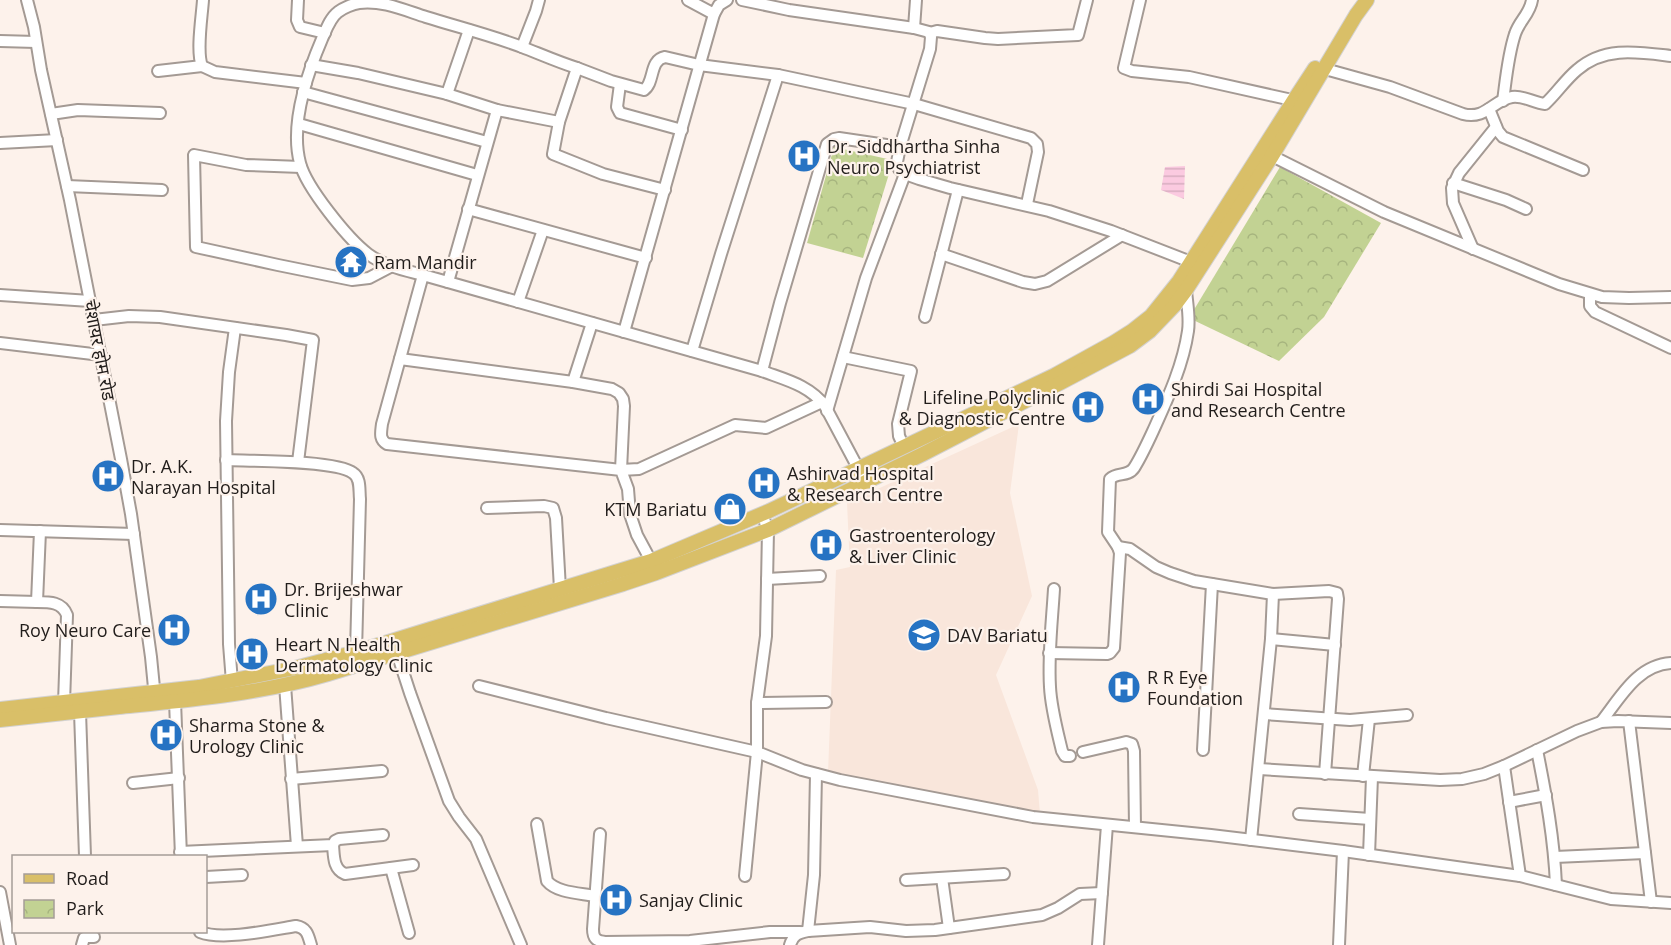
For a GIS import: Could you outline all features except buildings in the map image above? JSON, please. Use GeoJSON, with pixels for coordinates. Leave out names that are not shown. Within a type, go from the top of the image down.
{"type":"FeatureCollection","features":[{"type":"Feature","properties":{"kind":"main road"},"geometry":{"type":"LineString","coordinates":[[0,720],[80,712],[155,699],[295,668],[356,652],[651,561],[762,514],[904,447],[921,447],[1130,346],[1157,325],[1186,290],[1272,156],[1318,65],[1358,0]]}},
{"type":"Feature","properties":{"kind":"main road"},"geometry":{"type":"LineString","coordinates":[[0,709],[64,703],[155,699],[176,701],[263,690],[316,677],[656,573],[768,530],[861,483],[921,447],[1055,375],[1131,331],[1151,316],[1179,281],[1299,102],[1325,69],[1367,0]]}},
{"type":"Feature","properties":{"kind":"street","name":"चेशायर होम रोड"},"geometry":{"type":"LineString","coordinates":[[27,0],[120,453],[134,534],[155,699]]}},
{"type":"Feature","properties":{"kind":"street"},"geometry":{"type":"LineString","coordinates":[[202,66],[199,60],[203,0]]}},
{"type":"Feature","properties":{"kind":"street"},"geometry":{"type":"LineString","coordinates":[[298,0],[297,20],[300,27],[325,33]]}},
{"type":"Feature","properties":{"kind":"street"},"geometry":{"type":"LineString","coordinates":[[522,47],[539,0]]}},
{"type":"Feature","properties":{"kind":"street"},"geometry":{"type":"LineString","coordinates":[[688,0],[714,14]]}},
{"type":"Feature","properties":{"kind":"street"},"geometry":{"type":"LineString","coordinates":[[624,332],[714,14],[719,5],[727,0]]}},
{"type":"Feature","properties":{"kind":"street"},"geometry":{"type":"LineString","coordinates":[[742,0],[789,10],[914,28],[930,33],[937,31],[998,39],[1078,35],[1087,0]]}},
{"type":"Feature","properties":{"kind":"street"},"geometry":{"type":"LineString","coordinates":[[914,28],[916,0]]}},
{"type":"Feature","properties":{"kind":"street"},"geometry":{"type":"LineString","coordinates":[[1140,0],[1124,68],[1132,71],[1189,77],[1299,102]]}},
{"type":"Feature","properties":{"kind":"street"},"geometry":{"type":"LineString","coordinates":[[1503,101],[1513,38],[1518,26],[1530,10],[1532,0]]}},
{"type":"Feature","properties":{"kind":"street"},"geometry":{"type":"LineString","coordinates":[[861,483],[858,468],[825,406],[819,397],[807,388],[762,371],[390,267],[368,254],[321,201],[301,167],[298,150],[299,124],[305,88],[311,65],[331,21],[338,12],[357,3],[374,2],[522,47],[557,62],[645,90],[649,86],[655,63],[660,58],[669,58],[699,65],[778,75],[914,104],[1035,141],[1038,152],[1027,204]]}},
{"type":"Feature","properties":{"kind":"street"},"geometry":{"type":"LineString","coordinates":[[447,94],[469,30]]}},
{"type":"Feature","properties":{"kind":"street"},"geometry":{"type":"LineString","coordinates":[[930,33],[930,49],[900,147],[898,166],[901,172],[983,197],[1027,204],[1122,235],[1191,262]]}},
{"type":"Feature","properties":{"kind":"street"},"geometry":{"type":"LineString","coordinates":[[0,41],[36,42]]}},
{"type":"Feature","properties":{"kind":"street"},"geometry":{"type":"LineString","coordinates":[[1325,69],[1390,87],[1469,116],[1479,115],[1512,97],[1545,104],[1578,68],[1605,55],[1634,52],[1671,56]]}},
{"type":"Feature","properties":{"kind":"street"},"geometry":{"type":"LineString","coordinates":[[311,65],[358,73],[447,94],[496,110],[560,122]]}},
{"type":"Feature","properties":{"kind":"street"},"geometry":{"type":"LineString","coordinates":[[158,71],[202,66],[214,72],[305,88],[487,142]]}},
{"type":"Feature","properties":{"kind":"street"},"geometry":{"type":"LineString","coordinates":[[577,68],[560,122],[553,154],[603,174],[665,190]]}},
{"type":"Feature","properties":{"kind":"street"},"geometry":{"type":"LineString","coordinates":[[692,351],[778,75]]}},
{"type":"Feature","properties":{"kind":"street"},"geometry":{"type":"LineString","coordinates":[[621,84],[617,107],[620,113],[682,130]]}},
{"type":"Feature","properties":{"kind":"street"},"geometry":{"type":"LineString","coordinates":[[1490,109],[1496,127],[1503,137],[1583,170]]}},
{"type":"Feature","properties":{"kind":"street"},"geometry":{"type":"LineString","coordinates":[[51,114],[78,110],[160,113]]}},
{"type":"Feature","properties":{"kind":"street"},"geometry":{"type":"LineString","coordinates":[[448,282],[496,110]]}},
{"type":"Feature","properties":{"kind":"street"},"geometry":{"type":"LineString","coordinates":[[299,124],[477,175]]}},
{"type":"Feature","properties":{"kind":"street"},"geometry":{"type":"LineString","coordinates":[[1473,249],[1453,203],[1451,195],[1453,183],[1496,127]]}},
{"type":"Feature","properties":{"kind":"street"},"geometry":{"type":"LineString","coordinates":[[762,371],[828,144],[839,138],[900,147]]}},
{"type":"Feature","properties":{"kind":"street"},"geometry":{"type":"LineString","coordinates":[[0,143],[57,140]]}},
{"type":"Feature","properties":{"kind":"street"},"geometry":{"type":"LineString","coordinates":[[301,167],[246,165],[194,154],[196,247],[278,266],[352,279],[369,278],[390,267]]}},
{"type":"Feature","properties":{"kind":"street"},"geometry":{"type":"LineString","coordinates":[[1272,156],[1384,212],[1559,284],[1590,294],[1613,298],[1671,297]]}},
{"type":"Feature","properties":{"kind":"street"},"geometry":{"type":"LineString","coordinates":[[423,275],[382,424],[383,441],[387,444],[621,470],[639,469],[735,425],[766,428],[825,406],[843,357],[866,278],[905,174]]}},
{"type":"Feature","properties":{"kind":"street"},"geometry":{"type":"LineString","coordinates":[[1453,183],[1526,209]]}},
{"type":"Feature","properties":{"kind":"street"},"geometry":{"type":"LineString","coordinates":[[67,186],[162,190]]}},
{"type":"Feature","properties":{"kind":"street"},"geometry":{"type":"LineString","coordinates":[[925,317],[958,190]]}},
{"type":"Feature","properties":{"kind":"street"},"geometry":{"type":"LineString","coordinates":[[468,209],[646,258]]}},
{"type":"Feature","properties":{"kind":"street"},"geometry":{"type":"LineString","coordinates":[[518,302],[543,230]]}},
{"type":"Feature","properties":{"kind":"street"},"geometry":{"type":"LineString","coordinates":[[941,254],[1035,284],[1056,276],[1122,235]]}},
{"type":"Feature","properties":{"kind":"street"},"geometry":{"type":"LineString","coordinates":[[1049,652],[1104,654],[1112,650],[1120,557],[1118,547],[1108,532],[1110,480],[1114,476],[1133,471],[1169,393],[1188,330],[1186,290]]}},
{"type":"Feature","properties":{"kind":"street"},"geometry":{"type":"LineString","coordinates":[[1590,294],[1590,306],[1595,312],[1671,348]]}},
{"type":"Feature","properties":{"kind":"street"},"geometry":{"type":"LineString","coordinates":[[0,295],[90,301]]}},
{"type":"Feature","properties":{"kind":"street"},"geometry":{"type":"LineString","coordinates":[[94,320],[145,316],[286,334],[313,340],[298,462]]}},
{"type":"Feature","properties":{"kind":"street"},"geometry":{"type":"LineString","coordinates":[[573,382],[592,323]]}},
{"type":"Feature","properties":{"kind":"street"},"geometry":{"type":"LineString","coordinates":[[232,682],[226,460],[227,390],[236,328]]}},
{"type":"Feature","properties":{"kind":"street"},"geometry":{"type":"LineString","coordinates":[[0,343],[101,355]]}},
{"type":"Feature","properties":{"kind":"street"},"geometry":{"type":"LineString","coordinates":[[843,357],[911,371],[898,424],[899,436],[904,447]]}},
{"type":"Feature","properties":{"kind":"street"},"geometry":{"type":"LineString","coordinates":[[400,359],[573,382],[612,389],[619,393],[624,406],[621,470],[628,489],[630,514],[637,535],[651,561]]}},
{"type":"Feature","properties":{"kind":"street"},"geometry":{"type":"LineString","coordinates":[[226,460],[298,462],[346,469],[355,474],[359,481],[360,499],[356,652]]}},
{"type":"Feature","properties":{"kind":"street"},"geometry":{"type":"LineString","coordinates":[[487,508],[544,506],[553,508],[556,518],[560,589]]}},
{"type":"Feature","properties":{"kind":"street"},"geometry":{"type":"LineString","coordinates":[[745,876],[757,752],[757,703],[766,636],[768,530],[762,514]]}},
{"type":"Feature","properties":{"kind":"street"},"geometry":{"type":"LineString","coordinates":[[0,530],[134,534]]}},
{"type":"Feature","properties":{"kind":"street"},"geometry":{"type":"LineString","coordinates":[[37,602],[40,531]]}},
{"type":"Feature","properties":{"kind":"street"},"geometry":{"type":"LineString","coordinates":[[1118,547],[1130,549],[1148,563],[1194,581],[1273,594],[1329,591],[1336,593],[1338,600],[1325,774]]}},
{"type":"Feature","properties":{"kind":"street"},"geometry":{"type":"LineString","coordinates":[[767,579],[819,576]]}},
{"type":"Feature","properties":{"kind":"street"},"geometry":{"type":"LineString","coordinates":[[1203,750],[1212,584]]}},
{"type":"Feature","properties":{"kind":"street"},"geometry":{"type":"LineString","coordinates":[[1054,590],[1049,652],[1050,687],[1062,751],[1065,756],[1070,756]]}},
{"type":"Feature","properties":{"kind":"street"},"geometry":{"type":"LineString","coordinates":[[1251,840],[1271,639],[1273,594]]}},
{"type":"Feature","properties":{"kind":"street"},"geometry":{"type":"LineString","coordinates":[[0,601],[59,604],[65,609],[67,615],[64,703]]}},
{"type":"Feature","properties":{"kind":"street"},"geometry":{"type":"LineString","coordinates":[[1271,639],[1335,645]]}},
{"type":"Feature","properties":{"kind":"street"},"geometry":{"type":"LineString","coordinates":[[397,653],[449,801],[476,839],[520,945]]}},
{"type":"Feature","properties":{"kind":"street"},"geometry":{"type":"LineString","coordinates":[[1601,722],[1639,675],[1653,666],[1671,663]]}},
{"type":"Feature","properties":{"kind":"street"},"geometry":{"type":"LineString","coordinates":[[285,685],[297,846]]}},
{"type":"Feature","properties":{"kind":"street"},"geometry":{"type":"LineString","coordinates":[[479,686],[757,752],[802,770],[840,780],[1033,817],[1343,851],[1520,876],[1611,899],[1671,903]]}},
{"type":"Feature","properties":{"kind":"street"},"geometry":{"type":"LineString","coordinates":[[176,701],[181,854],[333,845]]}},
{"type":"Feature","properties":{"kind":"street"},"geometry":{"type":"LineString","coordinates":[[757,703],[826,702]]}},
{"type":"Feature","properties":{"kind":"street"},"geometry":{"type":"LineString","coordinates":[[80,712],[85,855]]}},
{"type":"Feature","properties":{"kind":"street"},"geometry":{"type":"LineString","coordinates":[[1264,714],[1329,719],[1369,719],[1407,715]]}},
{"type":"Feature","properties":{"kind":"street"},"geometry":{"type":"LineString","coordinates":[[1369,719],[1369,855]]}},
{"type":"Feature","properties":{"kind":"street"},"geometry":{"type":"LineString","coordinates":[[1629,721],[1651,902]]}},
{"type":"Feature","properties":{"kind":"street"},"geometry":{"type":"LineString","coordinates":[[1259,769],[1440,780],[1462,779],[1504,766],[1601,722],[1671,723]]}},
{"type":"Feature","properties":{"kind":"street"},"geometry":{"type":"LineString","coordinates":[[1083,752],[1122,742],[1132,744],[1135,827]]}},
{"type":"Feature","properties":{"kind":"street"},"geometry":{"type":"LineString","coordinates":[[1537,750],[1555,857],[1556,885]]}},
{"type":"Feature","properties":{"kind":"street"},"geometry":{"type":"LineString","coordinates":[[1504,766],[1520,876]]}},
{"type":"Feature","properties":{"kind":"street"},"geometry":{"type":"LineString","coordinates":[[291,779],[382,771]]}},
{"type":"Feature","properties":{"kind":"street"},"geometry":{"type":"LineString","coordinates":[[804,932],[814,875],[816,774]]}},
{"type":"Feature","properties":{"kind":"street"},"geometry":{"type":"LineString","coordinates":[[134,783],[179,778]]}},
{"type":"Feature","properties":{"kind":"street"},"geometry":{"type":"LineString","coordinates":[[1509,802],[1546,795]]}},
{"type":"Feature","properties":{"kind":"street"},"geometry":{"type":"LineString","coordinates":[[1299,814],[1370,819]]}},
{"type":"Feature","properties":{"kind":"street"},"geometry":{"type":"LineString","coordinates":[[537,824],[547,880],[550,884],[560,889],[595,896]]}},
{"type":"Feature","properties":{"kind":"street"},"geometry":{"type":"LineString","coordinates":[[1098,945],[1107,825]]}},
{"type":"Feature","properties":{"kind":"street"},"geometry":{"type":"LineString","coordinates":[[600,834],[593,933],[595,939],[600,941],[690,941],[770,932],[804,932],[852,927],[906,931],[949,928],[1042,915],[1080,894],[1102,892]]}},
{"type":"Feature","properties":{"kind":"street"},"geometry":{"type":"LineString","coordinates":[[383,835],[339,838],[334,841],[336,865],[339,872],[345,874],[413,866]]}},
{"type":"Feature","properties":{"kind":"street"},"geometry":{"type":"LineString","coordinates":[[1339,945],[1343,851]]}},
{"type":"Feature","properties":{"kind":"street"},"geometry":{"type":"LineString","coordinates":[[1555,857],[1645,853]]}},
{"type":"Feature","properties":{"kind":"street"},"geometry":{"type":"LineString","coordinates":[[391,868],[409,933]]}},
{"type":"Feature","properties":{"kind":"street"},"geometry":{"type":"LineString","coordinates":[[906,880],[1004,874]]}},
{"type":"Feature","properties":{"kind":"street"},"geometry":{"type":"LineString","coordinates":[[207,877],[242,875]]}},
{"type":"Feature","properties":{"kind":"street"},"geometry":{"type":"LineString","coordinates":[[942,878],[949,928]]}},
{"type":"Feature","properties":{"kind":"street"},"geometry":{"type":"LineString","coordinates":[[0,892],[10,945]]}},
{"type":"Feature","properties":{"kind":"street"},"geometry":{"type":"LineString","coordinates":[[204,933],[237,934],[296,926],[304,928],[311,945]]}},
{"type":"Feature","properties":{"kind":"street"},"geometry":{"type":"LineString","coordinates":[[790,945],[792,938],[804,932]]}},
{"type":"Feature","properties":{"kind":"street"},"geometry":{"type":"LineString","coordinates":[[82,945],[84,938],[95,938]]}},
{"type":"Feature","properties":{"kind":"shaded area"},"geometry":{"type":"Polygon","coordinates":[[[1185,166],[1184,199],[1161,190],[1165,167],[1185,166]]]}},
{"type":"Feature","properties":{"kind":"shaded area","name":"DAV Bariatu"},"geometry":{"type":"Polygon","coordinates":[[[1019,424],[1010,493],[1032,596],[996,675],[1038,790],[1040,814],[828,773],[836,570],[850,567],[847,503],[1019,424]]]}},
{"type":"Feature","properties":{"kind":"green space"},"geometry":{"type":"Polygon","coordinates":[[[834,147],[892,160],[863,258],[807,243],[834,147]]]}},
{"type":"Feature","properties":{"kind":"green space"},"geometry":{"type":"Polygon","coordinates":[[[1280,167],[1381,223],[1324,317],[1279,361],[1189,318],[1280,167]]]}},
{"type":"Feature","properties":{"kind":"place","name":"Dr. Siddhartha Sinha Neuro Psychiatrist"},"geometry":{"type":"Point","coordinates":[804,156]}},
{"type":"Feature","properties":{"kind":"place","name":"Ram Mandir"},"geometry":{"type":"Point","coordinates":[351,262]}},
{"type":"Feature","properties":{"kind":"place","name":"Shirdi Sai Hospital and Research Centre"},"geometry":{"type":"Point","coordinates":[1148,399]}},
{"type":"Feature","properties":{"kind":"place","name":"Lifeline Polyclinic & Diagnostic Centre"},"geometry":{"type":"Point","coordinates":[1088,407]}},
{"type":"Feature","properties":{"kind":"place","name":"Dr. A.K. Narayan Hospital"},"geometry":{"type":"Point","coordinates":[108,476]}},
{"type":"Feature","properties":{"kind":"place","name":"Ashirvad Hospital & Research Centre"},"geometry":{"type":"Point","coordinates":[764,483]}},
{"type":"Feature","properties":{"kind":"place","name":"KTM Bariatu"},"geometry":{"type":"Point","coordinates":[730,509]}},
{"type":"Feature","properties":{"kind":"place","name":"Gastroenterology & Liver Clinic"},"geometry":{"type":"Point","coordinates":[826,545]}},
{"type":"Feature","properties":{"kind":"place","name":"Dr. Brijeshwar Clinic"},"geometry":{"type":"Point","coordinates":[261,599]}},
{"type":"Feature","properties":{"kind":"place","name":"Roy Neuro Care"},"geometry":{"type":"Point","coordinates":[174,630]}},
{"type":"Feature","properties":{"kind":"place","name":"DAV Bariatu"},"geometry":{"type":"Point","coordinates":[924,635]}},
{"type":"Feature","properties":{"kind":"place","name":"Heart N Health Dermatology Clinic"},"geometry":{"type":"Point","coordinates":[252,654]}},
{"type":"Feature","properties":{"kind":"place","name":"R R Eye Foundation"},"geometry":{"type":"Point","coordinates":[1124,687]}},
{"type":"Feature","properties":{"kind":"place","name":"Sharma Stone & Urology Clinic"},"geometry":{"type":"Point","coordinates":[166,735]}},
{"type":"Feature","properties":{"kind":"place","name":"Sanjay Clinic"},"geometry":{"type":"Point","coordinates":[616,900]}}]}
